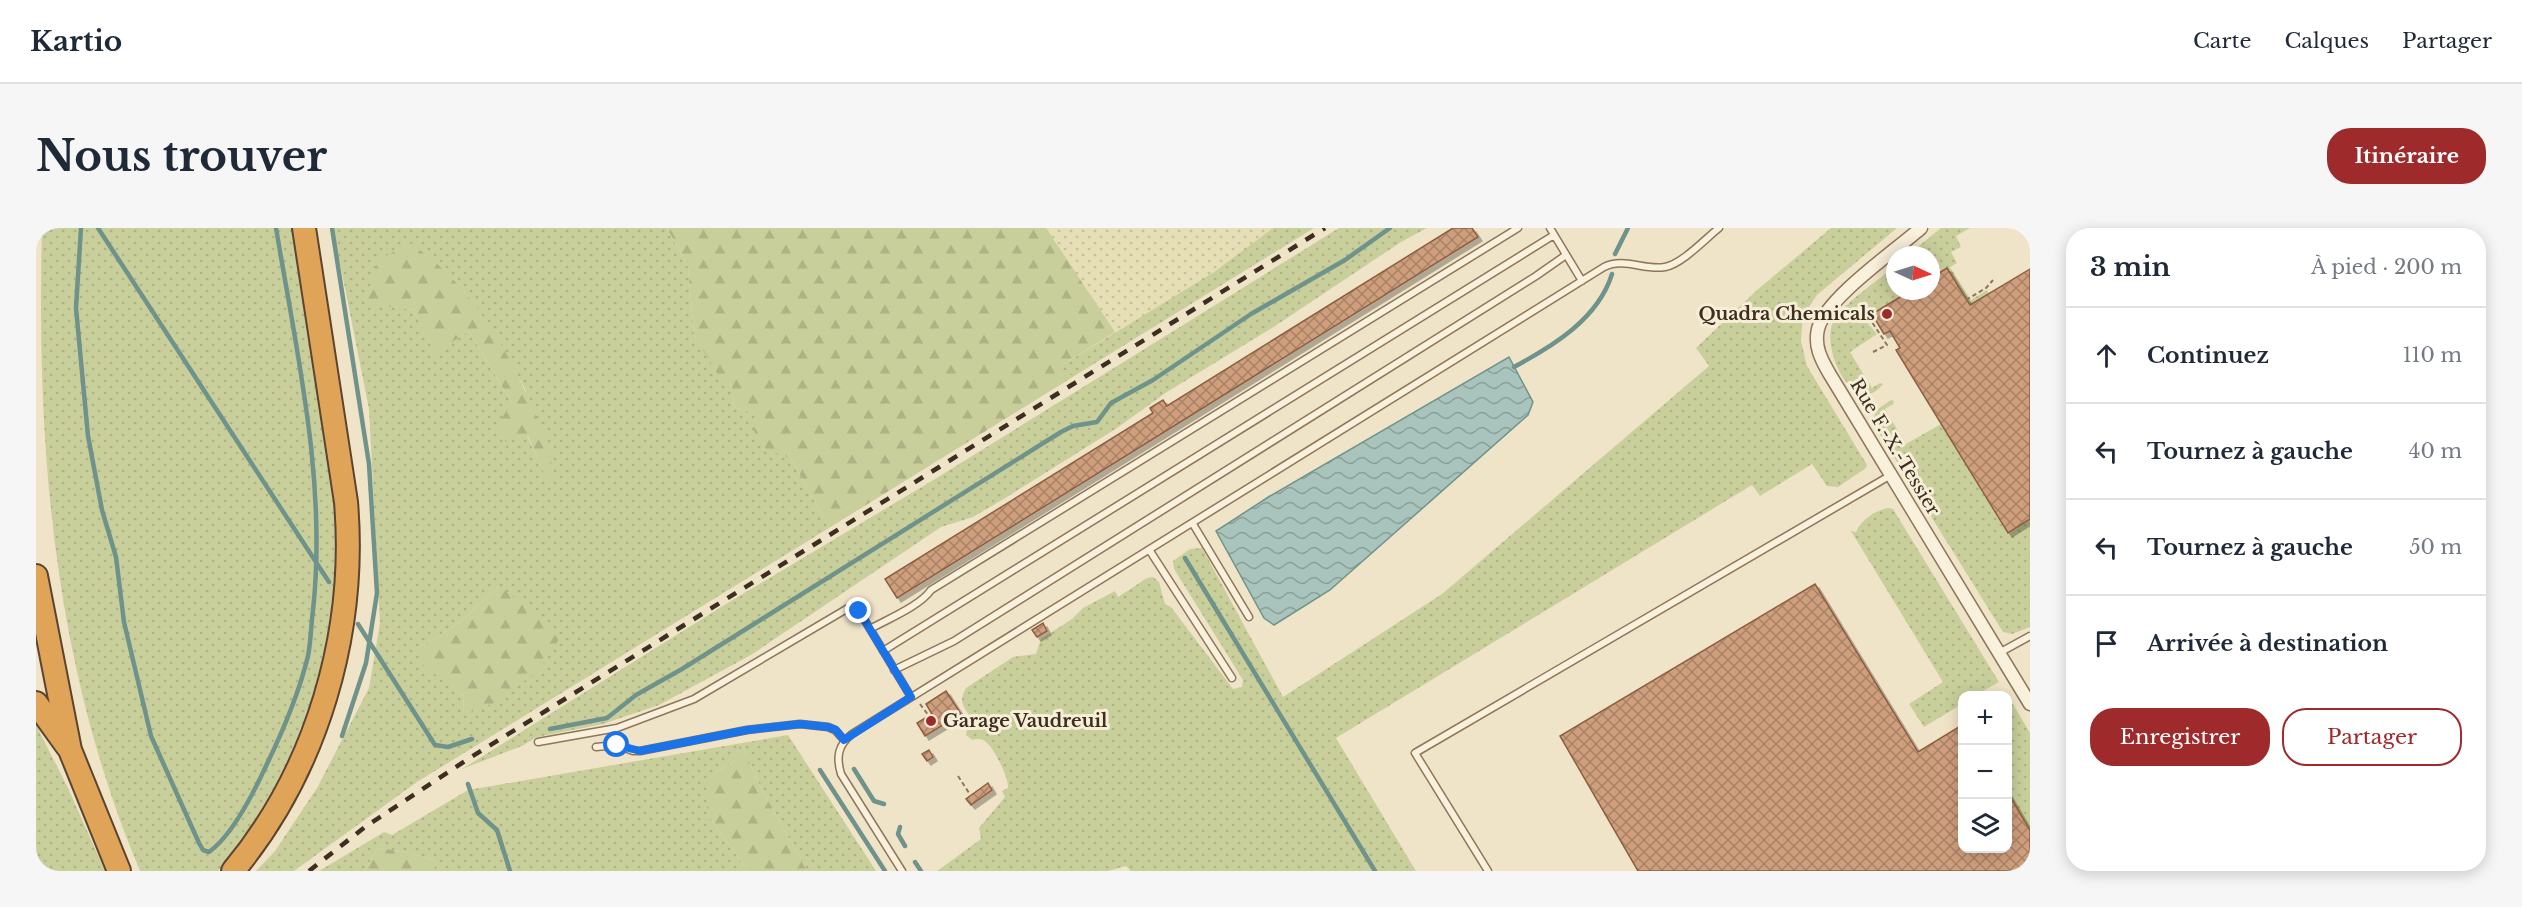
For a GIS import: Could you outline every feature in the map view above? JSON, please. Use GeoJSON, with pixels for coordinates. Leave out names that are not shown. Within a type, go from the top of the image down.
{"type":"FeatureCollection","features":[{"type":"Feature","properties":{"kind":"highway"},"geometry":{"type":"LineString","coordinates":[[233,871],[271,816],[310,738],[330,681],[345,601],[348,543],[346,502],[304,228]]}},
{"type":"Feature","properties":{"kind":"highway"},"geometry":{"type":"LineString","coordinates":[[36,576],[70,750],[119,871]]}},
{"type":"Feature","properties":{"kind":"highway"},"geometry":{"type":"LineString","coordinates":[[36,703],[70,750]]}},
{"type":"Feature","properties":{"kind":"street","name":"Rue F.-X.-Tessier"},"geometry":{"type":"LineString","coordinates":[[1921,228],[1842,294],[1825,312],[1817,339],[1822,362],[1999,653],[2026,688],[2030,704]]}},
{"type":"Feature","properties":{"kind":"lane"},"geometry":{"type":"LineString","coordinates":[[870,629],[902,610],[916,605],[925,599],[931,590],[1518,228]]}},
{"type":"Feature","properties":{"kind":"lane"},"geometry":{"type":"LineString","coordinates":[[1550,228],[1582,281]]}},
{"type":"Feature","properties":{"kind":"lane"},"geometry":{"type":"LineString","coordinates":[[902,871],[842,774],[838,756],[844,740],[1610,264],[1668,267],[1675,264],[1719,228]]}},
{"type":"Feature","properties":{"kind":"lane"},"geometry":{"type":"LineString","coordinates":[[883,651],[1554,235]]}},
{"type":"Feature","properties":{"kind":"lane"},"geometry":{"type":"LineString","coordinates":[[894,670],[954,641],[1566,255]]}},
{"type":"Feature","properties":{"kind":"lane"},"geometry":{"type":"LineString","coordinates":[[1488,871],[1415,753],[1891,475]]}},
{"type":"Feature","properties":{"kind":"lane"},"geometry":{"type":"LineString","coordinates":[[1193,524],[1249,617]]}},
{"type":"Feature","properties":{"kind":"lane"},"geometry":{"type":"LineString","coordinates":[[1150,551],[1232,678]]}},
{"type":"Feature","properties":{"kind":"lane"},"geometry":{"type":"LineString","coordinates":[[538,742],[617,728],[694,699],[855,604],[911,697]]}},
{"type":"Feature","properties":{"kind":"lane"},"geometry":{"type":"LineString","coordinates":[[1999,653],[2030,636]]}},
{"type":"Feature","properties":{"kind":"lane"},"geometry":{"type":"LineString","coordinates":[[596,747],[617,745],[640,751],[747,730],[800,724],[828,727],[836,730],[844,740]]}},
{"type":"Feature","properties":{"kind":"path"},"geometry":{"type":"LineString","coordinates":[[1966,300],[1986,288],[1993,280]]}},
{"type":"Feature","properties":{"kind":"path"},"geometry":{"type":"LineString","coordinates":[[1873,352],[1887,345],[1870,319],[1874,316]]}},
{"type":"Feature","properties":{"kind":"path"},"geometry":{"type":"LineString","coordinates":[[922,705],[929,716]]}},
{"type":"Feature","properties":{"kind":"path"},"geometry":{"type":"LineString","coordinates":[[958,776],[971,796]]}},
{"type":"Feature","properties":{"kind":"shaded area"},"geometry":{"type":"Polygon","coordinates":[[[1045,228],[1273,228],[1214,272],[1115,332],[1045,228]]]}},
{"type":"Feature","properties":{"kind":"green space"},"geometry":{"type":"Polygon","coordinates":[[[42,228],[293,228],[335,504],[336,555],[332,604],[324,652],[295,744],[274,788],[248,830],[218,871],[140,871],[111,794],[88,716],[70,636],[56,556],[48,474],[41,310],[42,228]]]}},
{"type":"Feature","properties":{"kind":"green space"},"geometry":{"type":"Polygon","coordinates":[[[333,228],[667,228],[688,267],[694,335],[730,384],[734,394],[733,407],[754,413],[754,431],[793,462],[829,528],[417,782],[294,871],[256,871],[275,851],[317,788],[369,688],[380,623],[369,409],[333,228]],[[464,291],[366,302],[413,310],[435,352],[469,331],[512,403],[550,485],[525,389],[500,343],[464,291]],[[499,586],[459,623],[422,646],[463,696],[464,714],[499,586]]]}},
{"type":"Feature","properties":{"kind":"green space"},"geometry":{"type":"Polygon","coordinates":[[[667,228],[1046,228],[1115,332],[1059,367],[1062,375],[1076,375],[829,528],[793,462],[784,455],[767,451],[754,431],[754,413],[733,407],[734,394],[730,384],[720,378],[694,335],[688,267],[667,228]]]}},
{"type":"Feature","properties":{"kind":"green space"},"geometry":{"type":"Polygon","coordinates":[[[1273,228],[1314,228],[1076,375],[1062,375],[1059,372],[1059,367],[1214,272],[1273,228]]]}},
{"type":"Feature","properties":{"kind":"green space"},"geometry":{"type":"Polygon","coordinates":[[[1339,228],[1427,228],[1401,242],[1272,328],[1167,392],[1117,428],[1007,497],[973,517],[941,527],[751,655],[659,705],[603,724],[537,737],[522,746],[462,769],[726,604],[935,479],[1339,228]]]}},
{"type":"Feature","properties":{"kind":"green space"},"geometry":{"type":"Polygon","coordinates":[[[1831,228],[1897,228],[1817,295],[1805,313],[1802,326],[1801,341],[1807,366],[1867,465],[1866,468],[1838,487],[1827,486],[1812,464],[1760,496],[1752,485],[1336,738],[1416,871],[1131,871],[1126,866],[1108,871],[937,871],[981,839],[979,828],[1005,797],[1002,791],[1008,788],[1004,771],[989,745],[982,740],[972,740],[966,735],[969,715],[962,699],[966,688],[1013,657],[1036,654],[1041,639],[1072,619],[1083,608],[1115,591],[1118,597],[1147,578],[1153,577],[1159,582],[1165,604],[1171,607],[1233,689],[1242,687],[1243,680],[1174,569],[1173,561],[1190,549],[1202,548],[1283,697],[1442,594],[1709,366],[1696,348],[1756,291],[1831,228]]]}},
{"type":"Feature","properties":{"kind":"green space"},"geometry":{"type":"Polygon","coordinates":[[[1941,228],[1970,228],[1956,236],[1961,247],[1951,252],[1957,263],[1950,267],[1971,300],[1987,290],[1989,294],[1970,305],[1948,269],[1940,273],[1940,246],[1919,246],[1941,228]]]}},
{"type":"Feature","properties":{"kind":"green space"},"geometry":{"type":"Polygon","coordinates":[[[410,243],[431,259],[468,296],[512,363],[549,445],[550,487],[528,436],[506,442],[496,426],[512,403],[469,331],[435,353],[413,310],[365,303],[378,260],[410,243]]]}},
{"type":"Feature","properties":{"kind":"green space"},"geometry":{"type":"Polygon","coordinates":[[[1886,273],[1886,300],[1896,300],[1865,320],[1877,334],[1850,352],[1872,388],[1880,383],[1883,384],[1872,393],[1861,393],[1850,387],[1841,375],[1831,345],[1831,330],[1835,318],[1886,273]]]}},
{"type":"Feature","properties":{"kind":"green space"},"geometry":{"type":"Polygon","coordinates":[[[1891,400],[1894,401],[1893,404],[1885,409],[1906,444],[1941,424],[2007,533],[2030,519],[2030,627],[2012,634],[2003,632],[1874,425],[1875,411],[1891,400]]]}},
{"type":"Feature","properties":{"kind":"green space"},"geometry":{"type":"Polygon","coordinates":[[[1893,509],[1999,682],[1983,691],[1958,691],[1958,706],[1924,727],[1909,704],[1943,682],[1851,531],[1856,532],[1861,523],[1879,511],[1893,509]]]}},
{"type":"Feature","properties":{"kind":"green space"},"geometry":{"type":"Polygon","coordinates":[[[499,586],[535,613],[559,639],[541,668],[499,701],[464,715],[463,695],[418,662],[422,646],[459,623],[499,586]]]}},
{"type":"Feature","properties":{"kind":"green space"},"geometry":{"type":"Polygon","coordinates":[[[2012,703],[2030,733],[2030,830],[2012,800],[2012,703]]]}},
{"type":"Feature","properties":{"kind":"green space"},"geometry":{"type":"Polygon","coordinates":[[[36,725],[67,786],[105,871],[36,871],[36,725]]]}},
{"type":"Feature","properties":{"kind":"green space"},"geometry":{"type":"Polygon","coordinates":[[[788,735],[876,871],[807,871],[760,786],[741,743],[788,735]]]}},
{"type":"Feature","properties":{"kind":"green space"},"geometry":{"type":"Polygon","coordinates":[[[741,743],[733,762],[712,775],[708,815],[748,871],[438,871],[434,860],[401,851],[378,848],[364,871],[319,871],[384,832],[392,835],[468,790],[741,743]]]}},
{"type":"Feature","properties":{"kind":"green space"},"geometry":{"type":"Polygon","coordinates":[[[741,743],[760,786],[807,871],[748,871],[708,815],[705,791],[712,775],[733,762],[741,743]]]}},
{"type":"Feature","properties":{"kind":"green space"},"geometry":{"type":"Polygon","coordinates":[[[378,848],[401,851],[434,860],[438,871],[364,871],[378,848]]]}},
{"type":"Feature","properties":{"kind":"water"},"geometry":{"type":"Polygon","coordinates":[[[1509,357],[1533,402],[1528,415],[1330,590],[1274,625],[1264,618],[1216,531],[1270,496],[1509,357]]]}},
{"type":"Feature","properties":{"kind":"building"},"geometry":{"type":"Polygon","coordinates":[[[1453,228],[1472,228],[1478,237],[897,598],[885,579],[1153,413],[1150,408],[1163,400],[1167,406],[1453,228]]]}},
{"type":"Feature","properties":{"kind":"building"},"geometry":{"type":"Polygon","coordinates":[[[1947,268],[1970,305],[2030,269],[2030,519],[2008,533],[1896,350],[1900,348],[1890,331],[1884,334],[1872,314],[1895,300],[1940,300],[1940,272],[1947,268]]]}},
{"type":"Feature","properties":{"kind":"building"},"geometry":{"type":"Polygon","coordinates":[[[1815,584],[1918,752],[1958,727],[1958,853],[2012,853],[2012,800],[2030,830],[2030,871],[1638,871],[1560,736],[1815,584]]]}},
{"type":"Feature","properties":{"kind":"building"},"geometry":{"type":"Polygon","coordinates":[[[1043,623],[1047,631],[1037,637],[1032,630],[1043,623]]]}},
{"type":"Feature","properties":{"kind":"building"},"geometry":{"type":"Polygon","coordinates":[[[946,691],[961,714],[925,736],[917,723],[932,714],[926,704],[946,691]]]}},
{"type":"Feature","properties":{"kind":"building"},"geometry":{"type":"Polygon","coordinates":[[[929,750],[933,757],[927,761],[922,754],[929,750]]]}},
{"type":"Feature","properties":{"kind":"building"},"geometry":{"type":"Polygon","coordinates":[[[988,783],[992,790],[971,805],[966,799],[988,783]]]}},
{"type":"Feature","properties":{"kind":"waterway"},"geometry":{"type":"LineString","coordinates":[[81,228],[76,308],[88,436],[102,510],[116,557],[124,622],[151,736],[199,843],[203,850],[209,852],[234,824],[261,776],[295,698],[310,645],[316,562],[313,467],[301,371],[276,228]]}},
{"type":"Feature","properties":{"kind":"waterway"},"geometry":{"type":"LineString","coordinates":[[98,228],[329,582]]}},
{"type":"Feature","properties":{"kind":"waterway"},"geometry":{"type":"LineString","coordinates":[[332,228],[369,464],[377,593],[366,663],[342,736]]}},
{"type":"Feature","properties":{"kind":"waterway"},"geometry":{"type":"LineString","coordinates":[[550,729],[607,718],[636,695],[682,669],[1061,432],[1073,426],[1097,422],[1111,403],[1153,380],[1251,314],[1345,260],[1390,228]]}},
{"type":"Feature","properties":{"kind":"waterway"},"geometry":{"type":"LineString","coordinates":[[1615,254],[1628,228]]}},
{"type":"Feature","properties":{"kind":"waterway"},"geometry":{"type":"LineString","coordinates":[[1514,367],[1544,350],[1585,318],[1596,305],[1612,274]]}},
{"type":"Feature","properties":{"kind":"waterway"},"geometry":{"type":"LineString","coordinates":[[1185,558],[1375,871]]}},
{"type":"Feature","properties":{"kind":"waterway"},"geometry":{"type":"LineString","coordinates":[[358,624],[435,745],[448,747],[472,739]]}},
{"type":"Feature","properties":{"kind":"waterway"},"geometry":{"type":"LineString","coordinates":[[854,769],[874,801],[884,804]]}},
{"type":"Feature","properties":{"kind":"waterway"},"geometry":{"type":"LineString","coordinates":[[820,770],[885,871]]}},
{"type":"Feature","properties":{"kind":"waterway"},"geometry":{"type":"LineString","coordinates":[[468,784],[478,813],[497,830],[510,871]]}},
{"type":"Feature","properties":{"kind":"waterway"},"geometry":{"type":"LineString","coordinates":[[900,827],[898,834],[905,846]]}},
{"type":"Feature","properties":{"kind":"waterway"},"geometry":{"type":"LineString","coordinates":[[915,862],[921,871]]}},
{"type":"Feature","properties":{"kind":"railway"},"geometry":{"type":"LineString","coordinates":[[309,871],[365,827],[468,759],[1325,228]]}},
{"type":"Feature","properties":{"kind":"place","name":"Quadra Chemicals"},"geometry":{"type":"Point","coordinates":[1887,314]}},
{"type":"Feature","properties":{"kind":"place","name":"Garage Vaudreuil"},"geometry":{"type":"Point","coordinates":[931,721]}},
{"type":"Feature","properties":{"kind":"route"},"geometry":{"type":"LineString","coordinates":[[617,745],[640,751],[747,730],[800,724],[828,727],[836,730],[844,740],[911,697],[859,611]]}}]}
